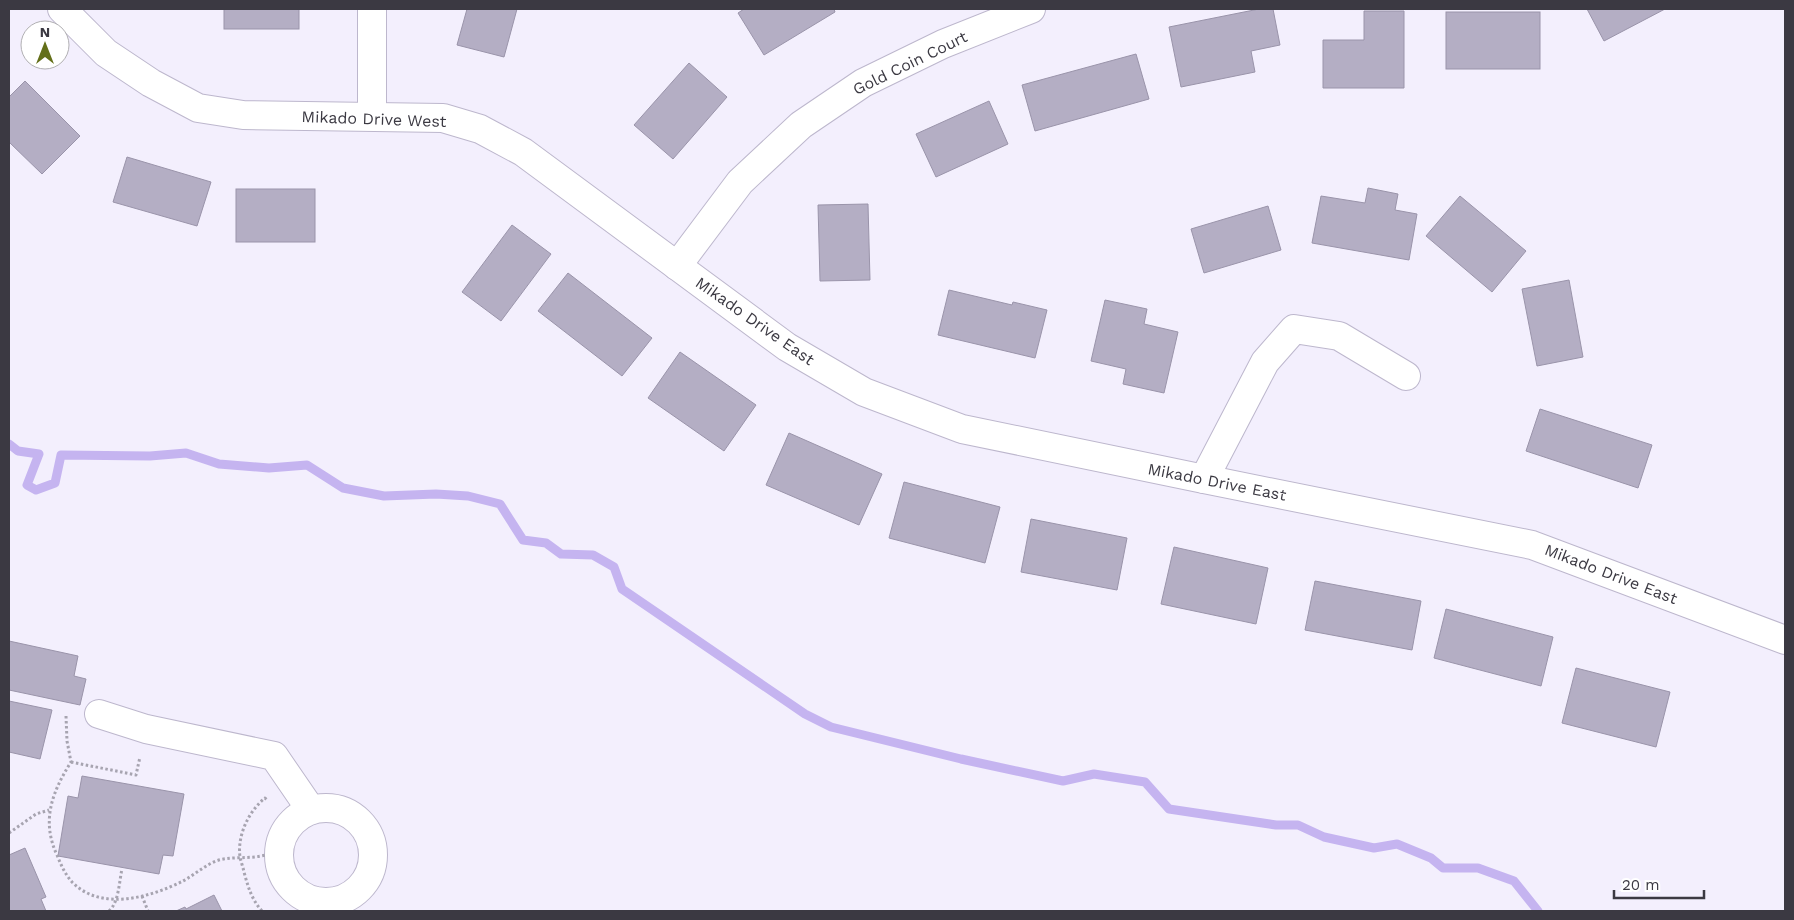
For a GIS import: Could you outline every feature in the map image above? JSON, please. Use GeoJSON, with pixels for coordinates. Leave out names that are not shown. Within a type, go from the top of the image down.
{"type":"FeatureCollection","features":[{"type":"Feature","properties":{"kind":"street","name":"Mikado Drive West"},"geometry":{"type":"LineString","coordinates":[[62,9],[106,53],[151,83],[198,108],[243,116],[443,118],[480,128],[523,152],[676,266]]}},
{"type":"Feature","properties":{"kind":"street"},"geometry":{"type":"LineString","coordinates":[[372,9],[372,116]]}},
{"type":"Feature","properties":{"kind":"street","name":"Gold Coin Court"},"geometry":{"type":"LineString","coordinates":[[676,266],[740,182],[801,125],[863,83],[944,44],[1031,9]]}},
{"type":"Feature","properties":{"kind":"street","name":"Mikado Drive East"},"geometry":{"type":"LineString","coordinates":[[676,266],[787,347],[864,392],[962,429],[1532,544],[1785,640]]}},
{"type":"Feature","properties":{"kind":"street"},"geometry":{"type":"LineString","coordinates":[[1204,479],[1265,362],[1294,329],[1339,336],[1406,376]]}},
{"type":"Feature","properties":{"kind":"street"},"geometry":{"type":"LineString","coordinates":[[100,714],[146,729],[274,756],[311,810]]}},
{"type":"Feature","properties":{"kind":"street"},"geometry":{"type":"LineString","coordinates":[[337,809],[350,814],[368,832],[373,845],[374,858],[371,871],[365,883],[347,905],[306,898],[298,893],[285,879],[279,860],[283,836],[298,818],[311,810],[337,809]]}},
{"type":"Feature","properties":{"kind":"path"},"geometry":{"type":"LineString","coordinates":[[66,716],[67,741],[71,762],[56,790],[49,810],[52,844],[72,882],[86,893],[116,900],[142,896],[166,889],[186,880],[216,861],[261,856],[279,851]]}},
{"type":"Feature","properties":{"kind":"path"},"geometry":{"type":"LineString","coordinates":[[71,762],[136,775],[146,729]]}},
{"type":"Feature","properties":{"kind":"path"},"geometry":{"type":"LineString","coordinates":[[262,911],[256,904],[248,885],[240,858],[242,832],[250,816],[256,806],[265,798],[270,804]]}},
{"type":"Feature","properties":{"kind":"path"},"geometry":{"type":"LineString","coordinates":[[9,833],[36,814],[49,810]]}},
{"type":"Feature","properties":{"kind":"path"},"geometry":{"type":"LineString","coordinates":[[109,911],[116,900],[122,869]]}},
{"type":"Feature","properties":{"kind":"path"},"geometry":{"type":"LineString","coordinates":[[142,896],[148,911]]}},
{"type":"Feature","properties":{"kind":"building"},"geometry":{"type":"Polygon","coordinates":[[[224,9],[299,9],[299,29],[224,29],[224,9]]]}},
{"type":"Feature","properties":{"kind":"building"},"geometry":{"type":"Polygon","coordinates":[[[467,9],[517,9],[504,57],[457,45],[467,9]]]}},
{"type":"Feature","properties":{"kind":"building"},"geometry":{"type":"Polygon","coordinates":[[[744,9],[834,9],[835,12],[764,55],[738,13],[744,9]]]}},
{"type":"Feature","properties":{"kind":"building"},"geometry":{"type":"Polygon","coordinates":[[[1259,9],[1273,9],[1280,45],[1251,51],[1255,72],[1181,87],[1169,27],[1259,9]]]}},
{"type":"Feature","properties":{"kind":"building"},"geometry":{"type":"Polygon","coordinates":[[[1587,9],[1665,9],[1604,41],[1587,9]]]}},
{"type":"Feature","properties":{"kind":"building"},"geometry":{"type":"Polygon","coordinates":[[[1364,11],[1404,11],[1404,88],[1323,88],[1323,40],[1364,40],[1364,11]]]}},
{"type":"Feature","properties":{"kind":"building"},"geometry":{"type":"Polygon","coordinates":[[[1446,12],[1540,12],[1540,69],[1446,69],[1446,12]]]}},
{"type":"Feature","properties":{"kind":"building"},"geometry":{"type":"Polygon","coordinates":[[[1136,54],[1149,99],[1035,131],[1022,85],[1136,54]]]}},
{"type":"Feature","properties":{"kind":"building"},"geometry":{"type":"Polygon","coordinates":[[[689,63],[727,97],[673,159],[634,125],[689,63]]]}},
{"type":"Feature","properties":{"kind":"building"},"geometry":{"type":"Polygon","coordinates":[[[25,81],[80,136],[42,174],[9,142],[9,97],[25,81]]]}},
{"type":"Feature","properties":{"kind":"building"},"geometry":{"type":"Polygon","coordinates":[[[989,101],[1008,144],[936,177],[916,134],[989,101]]]}},
{"type":"Feature","properties":{"kind":"building"},"geometry":{"type":"Polygon","coordinates":[[[127,157],[211,182],[197,226],[113,202],[127,157]]]}},
{"type":"Feature","properties":{"kind":"building"},"geometry":{"type":"Polygon","coordinates":[[[1368,188],[1398,194],[1395,210],[1417,214],[1409,260],[1312,243],[1321,196],[1365,203],[1368,188]]]}},
{"type":"Feature","properties":{"kind":"building"},"geometry":{"type":"Polygon","coordinates":[[[236,189],[315,189],[315,242],[236,242],[236,189]]]}},
{"type":"Feature","properties":{"kind":"building"},"geometry":{"type":"Polygon","coordinates":[[[1460,196],[1526,251],[1492,292],[1426,236],[1460,196]]]}},
{"type":"Feature","properties":{"kind":"building"},"geometry":{"type":"Polygon","coordinates":[[[868,204],[870,280],[820,281],[818,205],[868,204]]]}},
{"type":"Feature","properties":{"kind":"building"},"geometry":{"type":"Polygon","coordinates":[[[1268,206],[1281,250],[1204,273],[1191,229],[1268,206]]]}},
{"type":"Feature","properties":{"kind":"building"},"geometry":{"type":"Polygon","coordinates":[[[512,225],[551,254],[501,321],[462,292],[512,225]]]}},
{"type":"Feature","properties":{"kind":"building"},"geometry":{"type":"Polygon","coordinates":[[[568,273],[652,338],[622,376],[538,311],[568,273]]]}},
{"type":"Feature","properties":{"kind":"building"},"geometry":{"type":"Polygon","coordinates":[[[1569,280],[1583,357],[1537,366],[1522,289],[1569,280]]]}},
{"type":"Feature","properties":{"kind":"building"},"geometry":{"type":"Polygon","coordinates":[[[949,290],[1012,305],[1013,302],[1047,310],[1035,358],[938,335],[949,290]]]}},
{"type":"Feature","properties":{"kind":"building"},"geometry":{"type":"Polygon","coordinates":[[[1105,300],[1147,309],[1144,324],[1178,332],[1164,393],[1123,384],[1126,369],[1091,361],[1105,300]]]}},
{"type":"Feature","properties":{"kind":"building"},"geometry":{"type":"Polygon","coordinates":[[[680,352],[756,405],[724,451],[648,398],[680,352]]]}},
{"type":"Feature","properties":{"kind":"building"},"geometry":{"type":"Polygon","coordinates":[[[1540,409],[1652,445],[1638,488],[1526,451],[1540,409]]]}},
{"type":"Feature","properties":{"kind":"building"},"geometry":{"type":"Polygon","coordinates":[[[789,433],[882,474],[859,525],[766,485],[789,433]]]}},
{"type":"Feature","properties":{"kind":"building"},"geometry":{"type":"Polygon","coordinates":[[[904,482],[1000,507],[985,563],[889,538],[904,482]]]}},
{"type":"Feature","properties":{"kind":"building"},"geometry":{"type":"Polygon","coordinates":[[[1031,519],[1127,538],[1117,590],[1021,572],[1031,519]]]}},
{"type":"Feature","properties":{"kind":"building"},"geometry":{"type":"Polygon","coordinates":[[[1174,547],[1268,568],[1256,624],[1161,604],[1174,547]]]}},
{"type":"Feature","properties":{"kind":"building"},"geometry":{"type":"Polygon","coordinates":[[[1315,581],[1421,601],[1412,650],[1305,630],[1315,581]]]}},
{"type":"Feature","properties":{"kind":"building"},"geometry":{"type":"Polygon","coordinates":[[[1446,609],[1553,637],[1541,686],[1434,658],[1446,609]]]}},
{"type":"Feature","properties":{"kind":"building"},"geometry":{"type":"Polygon","coordinates":[[[9,641],[78,656],[74,676],[86,679],[80,705],[9,690],[9,641]]]}},
{"type":"Feature","properties":{"kind":"building"},"geometry":{"type":"Polygon","coordinates":[[[1576,668],[1670,692],[1656,747],[1562,723],[1576,668]]]}},
{"type":"Feature","properties":{"kind":"building"},"geometry":{"type":"Polygon","coordinates":[[[9,701],[52,710],[40,759],[9,752],[9,701]]]}},
{"type":"Feature","properties":{"kind":"building"},"geometry":{"type":"Polygon","coordinates":[[[82,776],[184,794],[173,856],[163,855],[159,874],[58,856],[68,796],[78,798],[82,776]]]}},
{"type":"Feature","properties":{"kind":"building"},"geometry":{"type":"Polygon","coordinates":[[[25,848],[46,897],[41,899],[46,911],[9,911],[9,855],[25,848]]]}},
{"type":"Feature","properties":{"kind":"building"},"geometry":{"type":"Polygon","coordinates":[[[214,895],[222,911],[176,911],[185,907],[186,909],[214,895]]]}},
{"type":"Feature","properties":{"kind":"waterway"},"geometry":{"type":"LineString","coordinates":[[9,444],[18,451],[39,454],[27,485],[36,490],[55,483],[61,455],[150,456],[186,453],[219,464],[269,468],[307,465],[343,488],[384,496],[436,494],[468,496],[500,504],[523,540],[546,543],[561,554],[593,555],[614,567],[622,589],[805,714],[831,727],[961,759],[1063,781],[1094,774],[1145,782],[1169,809],[1276,825],[1298,825],[1324,837],[1374,848],[1397,844],[1431,858],[1443,868],[1478,868],[1514,881],[1538,911]]}}]}
